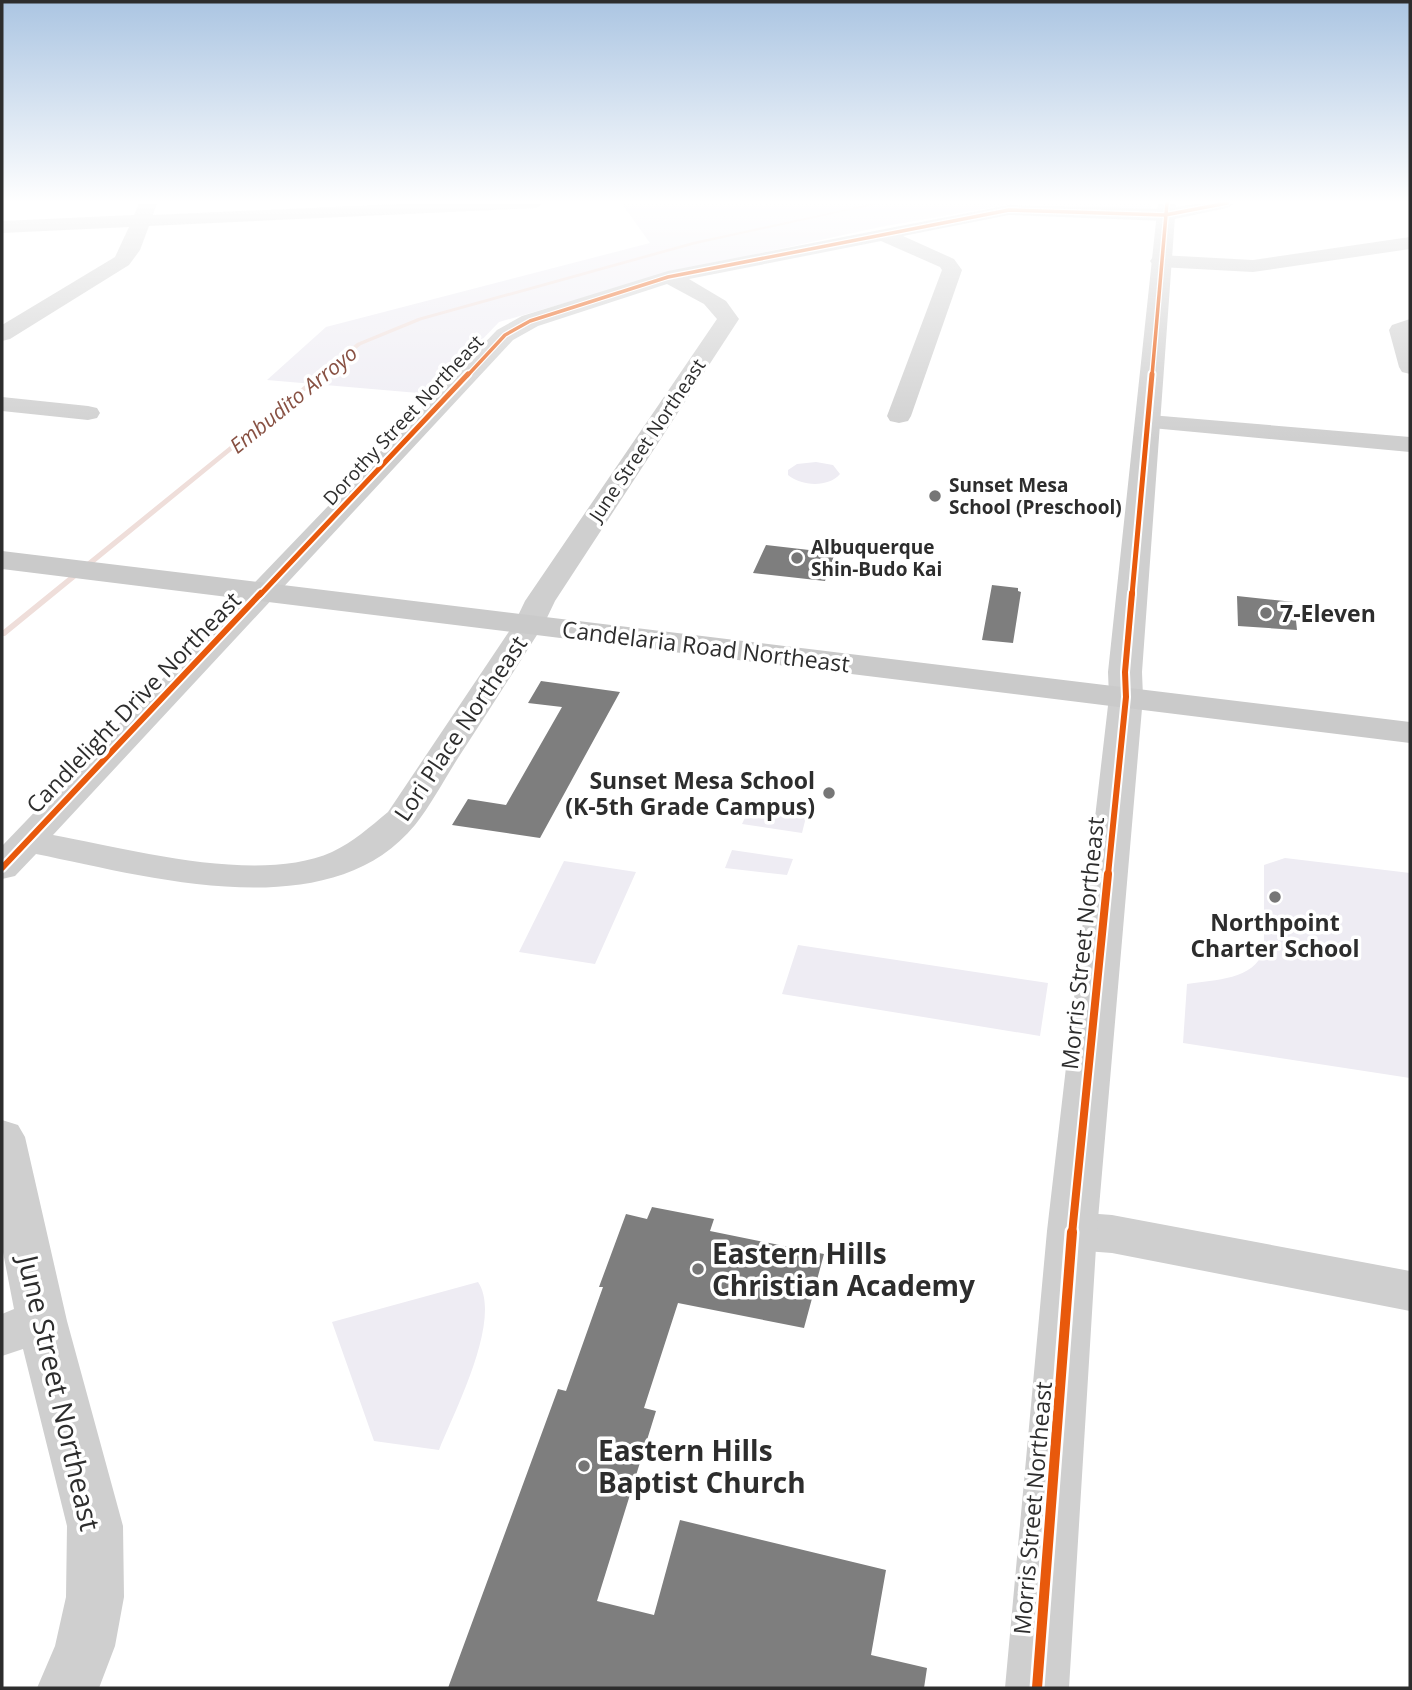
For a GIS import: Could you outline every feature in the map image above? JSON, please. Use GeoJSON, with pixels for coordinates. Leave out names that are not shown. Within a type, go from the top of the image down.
{"type":"FeatureCollection","features":[{"type":"Feature","properties":{"kind":"main road","name":"Candelaria Road Northeast"},"geometry":{"type":"LineString","coordinates":[[2,537],[65,544],[133,564]]}},
{"type":"Feature","properties":{"kind":"main road","name":"Candelaria Road Northeast"},"geometry":{"type":"LineString","coordinates":[[2,560],[41,565],[133,564],[1126,685],[1410,733]]}},
{"type":"Feature","properties":{"kind":"main road","name":"Candelaria Road Northeast"},"geometry":{"type":"LineString","coordinates":[[1126,685],[1410,706]]}},
{"type":"Feature","properties":{"kind":"street"},"geometry":{"type":"LineString","coordinates":[[2,334],[87,282]]}},
{"type":"Feature","properties":{"kind":"street","name":"Dorothy Street Northeast"},"geometry":{"type":"LineString","coordinates":[[273,582],[505,335],[530,321],[653,282]]}},
{"type":"Feature","properties":{"kind":"street","name":"June Street Northeast"},"geometry":{"type":"LineString","coordinates":[[535,613],[727,319],[724,310],[714,302],[677,282]]}},
{"type":"Feature","properties":{"kind":"street"},"geometry":{"type":"LineString","coordinates":[[899,416],[948,282]]}},
{"type":"Feature","properties":{"kind":"street","name":"Morris Street Northeast"},"geometry":{"type":"LineString","coordinates":[[1037,1688],[1072,1231],[1126,685],[1150,422],[1159,282]]}},
{"type":"Feature","properties":{"kind":"street"},"geometry":{"type":"LineString","coordinates":[[2,313],[30,316]]}},
{"type":"Feature","properties":{"kind":"street"},"geometry":{"type":"LineString","coordinates":[[1410,326],[1400,330],[1410,367]]}},
{"type":"Feature","properties":{"kind":"street"},"geometry":{"type":"LineString","coordinates":[[2,404],[88,413]]}},
{"type":"Feature","properties":{"kind":"street"},"geometry":{"type":"LineString","coordinates":[[1150,422],[1410,445]]}},
{"type":"Feature","properties":{"kind":"street","name":"Candlelight Drive Northeast"},"geometry":{"type":"LineString","coordinates":[[2,869],[273,582]]}},
{"type":"Feature","properties":{"kind":"street","name":"Lori Place Northeast"},"geometry":{"type":"LineString","coordinates":[[27,841],[213,876],[247,878],[289,876],[326,867],[359,853],[386,835],[401,819],[535,613]]}},
{"type":"Feature","properties":{"kind":"street","name":"June Street Northeast"},"geometry":{"type":"LineString","coordinates":[[2,1137],[22,1328],[95,1526],[95,1597],[85,1646],[68,1688]]}},
{"type":"Feature","properties":{"kind":"street"},"geometry":{"type":"LineString","coordinates":[[1072,1231],[1112,1234],[1410,1291]]}},
{"type":"Feature","properties":{"kind":"shaded area"},"geometry":{"type":"Polygon","coordinates":[[[500,282],[637,282],[499,322],[430,394],[267,380],[326,327],[500,282]]]}},
{"type":"Feature","properties":{"kind":"shaded area"},"geometry":{"type":"Polygon","coordinates":[[[816,462],[833,465],[840,474],[829,482],[814,484],[793,479],[788,475],[788,470],[797,464],[816,462]]]}},
{"type":"Feature","properties":{"kind":"shaded area"},"geometry":{"type":"Polygon","coordinates":[[[750,807],[806,817],[802,833],[742,824],[750,807]]]}},
{"type":"Feature","properties":{"kind":"shaded area"},"geometry":{"type":"Polygon","coordinates":[[[732,850],[793,859],[787,875],[725,868],[732,850]]]}},
{"type":"Feature","properties":{"kind":"shaded area"},"geometry":{"type":"Polygon","coordinates":[[[1285,858],[1410,873],[1410,1078],[1183,1043],[1187,984],[1232,977],[1251,968],[1259,960],[1264,950],[1264,865],[1285,858]]]}},
{"type":"Feature","properties":{"kind":"shaded area"},"geometry":{"type":"Polygon","coordinates":[[[564,861],[636,872],[595,964],[519,952],[564,861]]]}},
{"type":"Feature","properties":{"kind":"shaded area"},"geometry":{"type":"Polygon","coordinates":[[[798,945],[1048,983],[1040,1036],[782,994],[798,945]]]}},
{"type":"Feature","properties":{"kind":"shaded area"},"geometry":{"type":"Polygon","coordinates":[[[478,1282],[484,1298],[485,1319],[481,1341],[465,1390],[439,1450],[374,1441],[332,1322],[478,1282]]]}},
{"type":"Feature","properties":{"kind":"building","name":"Albuquerque Shin-Budo Kai"},"geometry":{"type":"Polygon","coordinates":[[[766,545],[835,553],[825,581],[753,573],[766,545]]]}},
{"type":"Feature","properties":{"kind":"building"},"geometry":{"type":"Polygon","coordinates":[[[992,585],[1018,588],[1021,592],[1013,643],[982,640],[992,585]]]}},
{"type":"Feature","properties":{"kind":"building","name":"7-Eleven"},"geometry":{"type":"Polygon","coordinates":[[[1237,596],[1294,602],[1297,630],[1238,626],[1237,596]]]}},
{"type":"Feature","properties":{"kind":"building"},"geometry":{"type":"Polygon","coordinates":[[[541,681],[620,692],[540,838],[452,825],[468,799],[506,805],[562,707],[528,703],[541,681]]]}},
{"type":"Feature","properties":{"kind":"building","name":"Eastern Hills Baptist Church"},"geometry":{"type":"Polygon","coordinates":[[[652,1207],[714,1219],[710,1231],[824,1254],[804,1328],[678,1303],[644,1408],[656,1411],[597,1601],[654,1615],[680,1520],[886,1570],[871,1655],[927,1668],[924,1688],[448,1688],[558,1389],[566,1391],[603,1287],[599,1287],[626,1214],[647,1219],[652,1207]]]}},
{"type":"Feature","properties":{"kind":"waterway","name":"Embudito Arroyo"},"geometry":{"type":"LineString","coordinates":[[2,634],[359,344],[420,319],[554,282]]}},
{"type":"Feature","properties":{"kind":"cycle path"},"geometry":{"type":"LineString","coordinates":[[2,868],[505,335],[530,321],[653,282]]}},
{"type":"Feature","properties":{"kind":"cycle path"},"geometry":{"type":"LineString","coordinates":[[1037,1688],[1072,1231],[1126,697],[1125,672],[1160,282]]}},
{"type":"Feature","properties":{"kind":"place","name":"Sunset Mesa School (Preschool)"},"geometry":{"type":"Point","coordinates":[935,496]}},
{"type":"Feature","properties":{"kind":"place","name":"Albuquerque Shin-Budo Kai"},"geometry":{"type":"Point","coordinates":[797,558]}},
{"type":"Feature","properties":{"kind":"place","name":"7-Eleven"},"geometry":{"type":"Point","coordinates":[1266,613]}},
{"type":"Feature","properties":{"kind":"place","name":"Sunset Mesa School (K-5th Grade Campus)"},"geometry":{"type":"Point","coordinates":[829,793]}},
{"type":"Feature","properties":{"kind":"place","name":"Northpoint Charter School"},"geometry":{"type":"Point","coordinates":[1275,897]}},
{"type":"Feature","properties":{"kind":"place","name":"Eastern Hills Christian Academy"},"geometry":{"type":"Point","coordinates":[698,1269]}},
{"type":"Feature","properties":{"kind":"place","name":"Eastern Hills Baptist Church"},"geometry":{"type":"Point","coordinates":[584,1466]}}]}
